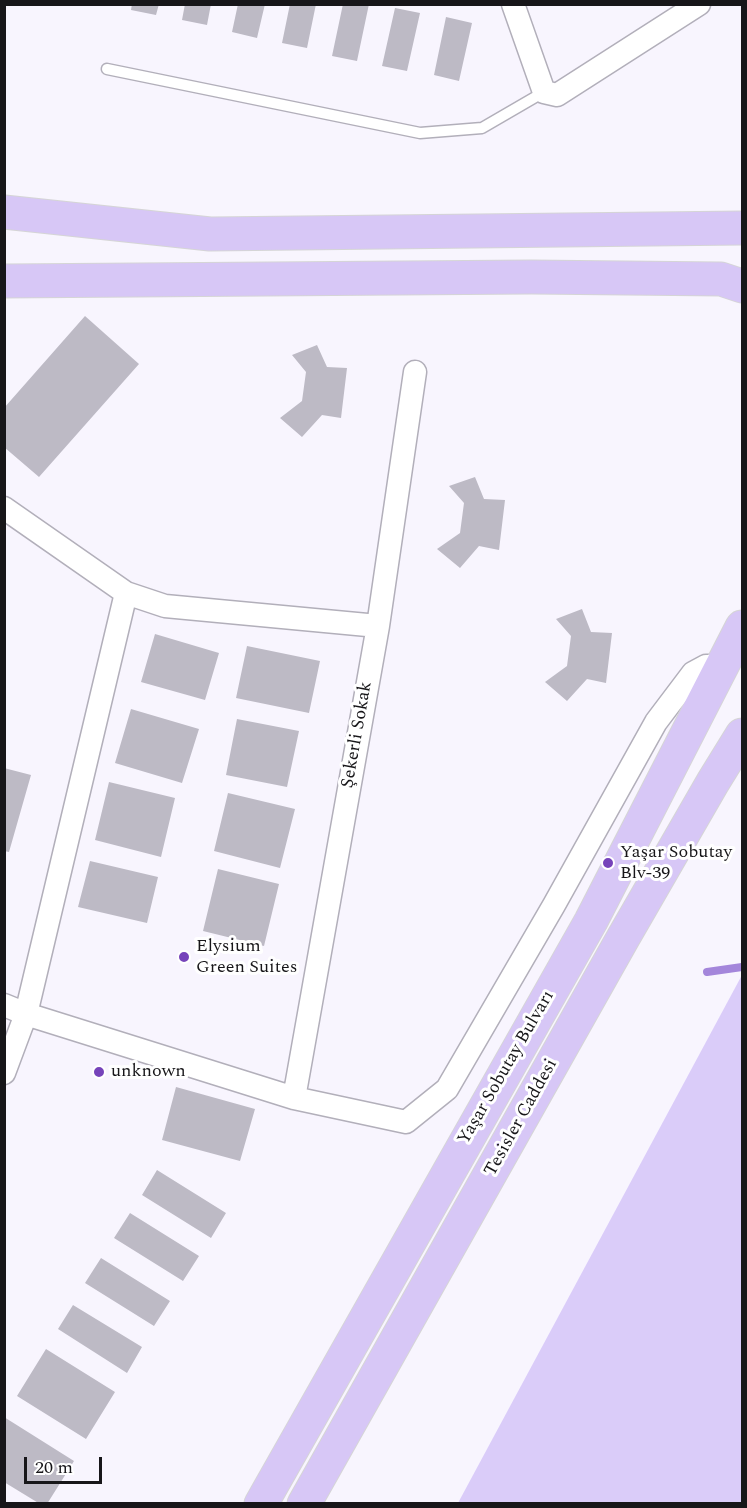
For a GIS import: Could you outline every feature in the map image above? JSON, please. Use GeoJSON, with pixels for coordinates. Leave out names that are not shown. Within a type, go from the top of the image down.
{"type":"FeatureCollection","features":[{"type":"Feature","properties":{"kind":"main road"},"geometry":{"type":"LineString","coordinates":[[4,212],[210,234],[742,228]]}},
{"type":"Feature","properties":{"kind":"main road"},"geometry":{"type":"LineString","coordinates":[[4,281],[519,277],[736,287]]}},
{"type":"Feature","properties":{"kind":"main road","name":"Yaşar Sobutay Bulvarı"},"geometry":{"type":"LineString","coordinates":[[261,1503],[591,921],[742,627]]}},
{"type":"Feature","properties":{"kind":"main road","name":"Tesisler Caddesi"},"geometry":{"type":"LineString","coordinates":[[304,1503],[623,938],[742,735]]}},
{"type":"Feature","properties":{"kind":"street"},"geometry":{"type":"LineString","coordinates":[[513,4],[544,92],[557,95],[699,4]]}},
{"type":"Feature","properties":{"kind":"street","name":"Şekerli Sokak"},"geometry":{"type":"LineString","coordinates":[[294,1098],[378,626],[415,372]]}},
{"type":"Feature","properties":{"kind":"street"},"geometry":{"type":"LineString","coordinates":[[4,508],[126,593],[165,606],[378,626]]}},
{"type":"Feature","properties":{"kind":"street"},"geometry":{"type":"LineString","coordinates":[[4,1073],[26,1014],[126,593]]}},
{"type":"Feature","properties":{"kind":"street"},"geometry":{"type":"LineString","coordinates":[[4,1005],[26,1014],[294,1098],[406,1122],[447,1089],[554,905],[656,722],[693,673],[706,666],[722,668]]}},
{"type":"Feature","properties":{"kind":"street"},"geometry":{"type":"LineString","coordinates":[[554,905],[591,921]]}},
{"type":"Feature","properties":{"kind":"lane"},"geometry":{"type":"LineString","coordinates":[[107,69],[420,133],[482,128],[544,92]]}},
{"type":"Feature","properties":{"kind":"shaded area"},"geometry":{"type":"Polygon","coordinates":[[[742,975],[742,1503],[458,1503],[742,975]]]}},
{"type":"Feature","properties":{"kind":"building"},"geometry":{"type":"Polygon","coordinates":[[[132,4],[159,4],[156,15],[131,10],[132,4]]]}},
{"type":"Feature","properties":{"kind":"building"},"geometry":{"type":"Polygon","coordinates":[[[185,4],[211,4],[207,25],[182,20],[185,4]]]}},
{"type":"Feature","properties":{"kind":"building"},"geometry":{"type":"Polygon","coordinates":[[[238,4],[265,4],[257,38],[232,32],[238,4]]]}},
{"type":"Feature","properties":{"kind":"building"},"geometry":{"type":"Polygon","coordinates":[[[290,4],[316,4],[307,48],[282,43],[290,4]]]}},
{"type":"Feature","properties":{"kind":"building"},"geometry":{"type":"Polygon","coordinates":[[[343,4],[369,4],[357,61],[332,56],[343,4]]]}},
{"type":"Feature","properties":{"kind":"building"},"geometry":{"type":"Polygon","coordinates":[[[395,8],[420,13],[407,71],[382,66],[395,8]]]}},
{"type":"Feature","properties":{"kind":"building"},"geometry":{"type":"Polygon","coordinates":[[[446,17],[472,23],[459,81],[434,75],[446,17]]]}},
{"type":"Feature","properties":{"kind":"building"},"geometry":{"type":"Polygon","coordinates":[[[85,316],[139,364],[39,477],[4,447],[4,408],[85,316]]]}},
{"type":"Feature","properties":{"kind":"building"},"geometry":{"type":"Polygon","coordinates":[[[317,345],[327,367],[347,368],[341,418],[322,415],[302,437],[280,418],[302,401],[306,372],[292,355],[317,345]]]}},
{"type":"Feature","properties":{"kind":"building"},"geometry":{"type":"Polygon","coordinates":[[[475,477],[484,499],[505,500],[499,550],[479,546],[460,568],[437,549],[460,533],[464,503],[449,486],[475,477]]]}},
{"type":"Feature","properties":{"kind":"building"},"geometry":{"type":"Polygon","coordinates":[[[582,609],[591,632],[612,633],[606,683],[587,679],[567,701],[545,682],[567,666],[571,636],[556,619],[582,609]]]}},
{"type":"Feature","properties":{"kind":"building"},"geometry":{"type":"Polygon","coordinates":[[[155,634],[219,653],[205,700],[141,682],[155,634]]]}},
{"type":"Feature","properties":{"kind":"building"},"geometry":{"type":"Polygon","coordinates":[[[247,646],[320,661],[309,713],[236,698],[247,646]]]}},
{"type":"Feature","properties":{"kind":"building"},"geometry":{"type":"Polygon","coordinates":[[[131,709],[199,729],[182,783],[115,763],[131,709]]]}},
{"type":"Feature","properties":{"kind":"building"},"geometry":{"type":"Polygon","coordinates":[[[237,719],[299,731],[287,787],[226,775],[237,719]]]}},
{"type":"Feature","properties":{"kind":"building"},"geometry":{"type":"Polygon","coordinates":[[[4,768],[31,775],[9,852],[4,851],[4,768]]]}},
{"type":"Feature","properties":{"kind":"building"},"geometry":{"type":"Polygon","coordinates":[[[109,782],[175,798],[161,857],[95,840],[109,782]]]}},
{"type":"Feature","properties":{"kind":"building"},"geometry":{"type":"Polygon","coordinates":[[[228,793],[295,809],[280,868],[214,851],[228,793]]]}},
{"type":"Feature","properties":{"kind":"building"},"geometry":{"type":"Polygon","coordinates":[[[90,861],[158,877],[147,923],[78,907],[90,861]]]}},
{"type":"Feature","properties":{"kind":"building"},"geometry":{"type":"Polygon","coordinates":[[[218,869],[279,884],[264,946],[203,931],[218,869]]]}},
{"type":"Feature","properties":{"kind":"building"},"geometry":{"type":"Polygon","coordinates":[[[176,1087],[255,1109],[240,1161],[162,1140],[176,1087]]]}},
{"type":"Feature","properties":{"kind":"building"},"geometry":{"type":"Polygon","coordinates":[[[157,1170],[226,1213],[211,1238],[142,1195],[157,1170]]]}},
{"type":"Feature","properties":{"kind":"building"},"geometry":{"type":"Polygon","coordinates":[[[130,1213],[199,1256],[183,1281],[114,1238],[130,1213]]]}},
{"type":"Feature","properties":{"kind":"building"},"geometry":{"type":"Polygon","coordinates":[[[101,1258],[170,1301],[154,1326],[85,1283],[101,1258]]]}},
{"type":"Feature","properties":{"kind":"building"},"geometry":{"type":"Polygon","coordinates":[[[73,1305],[142,1347],[127,1373],[58,1329],[73,1305]]]}},
{"type":"Feature","properties":{"kind":"building"},"geometry":{"type":"Polygon","coordinates":[[[46,1349],[115,1392],[86,1439],[17,1396],[46,1349]]]}},
{"type":"Feature","properties":{"kind":"building"},"geometry":{"type":"Polygon","coordinates":[[[4,1417],[74,1461],[47,1504],[40,1504],[4,1482],[4,1417]]]}},
{"type":"Feature","properties":{"kind":"waterway"},"geometry":{"type":"LineString","coordinates":[[707,972],[742,967]]}},
{"type":"Feature","properties":{"kind":"place","name":"Yaşar Sobutay Blv-39"},"geometry":{"type":"Point","coordinates":[608,863]}},
{"type":"Feature","properties":{"kind":"place","name":"Elysium Green Suites"},"geometry":{"type":"Point","coordinates":[184,957]}},
{"type":"Feature","properties":{"kind":"place","name":"unknown"},"geometry":{"type":"Point","coordinates":[99,1072]}}]}
